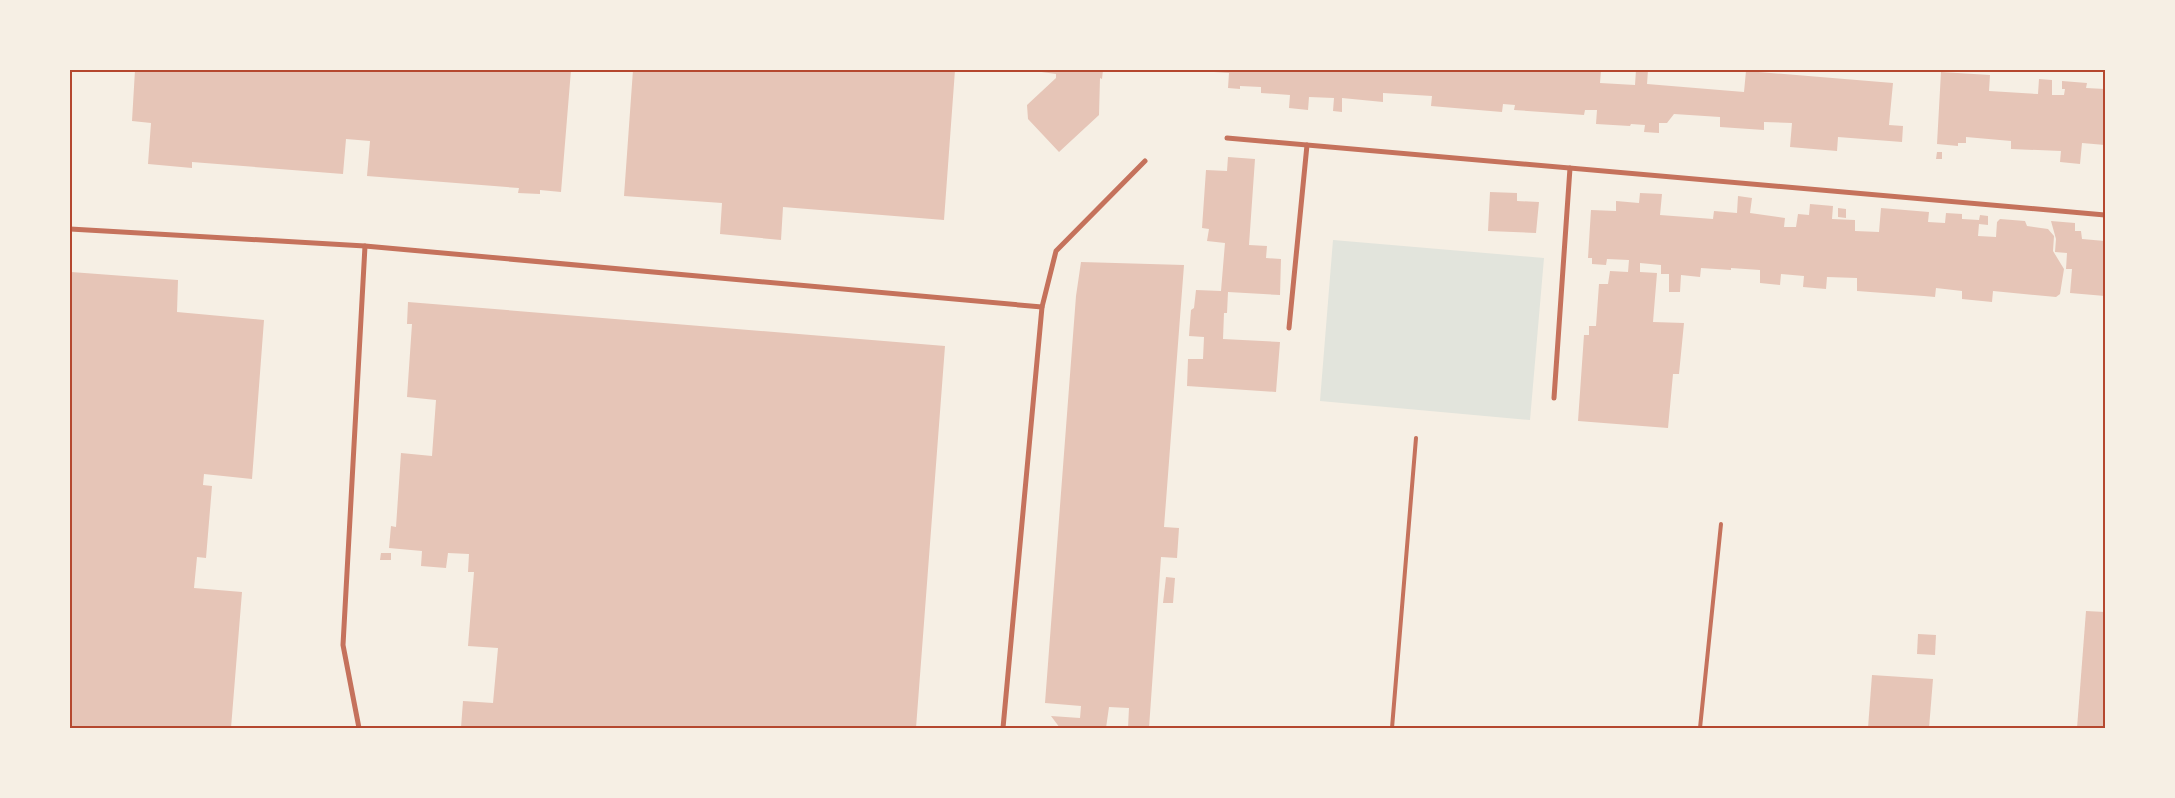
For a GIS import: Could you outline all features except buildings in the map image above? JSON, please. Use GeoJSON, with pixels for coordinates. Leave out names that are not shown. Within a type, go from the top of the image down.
{"type":"FeatureCollection","features":[{"type":"Feature","properties":{"kind":"street"},"geometry":{"type":"LineString","coordinates":[[1227,138],[2105,215]]}},
{"type":"Feature","properties":{"kind":"street"},"geometry":{"type":"LineString","coordinates":[[1289,328],[1306,144]]}},
{"type":"Feature","properties":{"kind":"street"},"geometry":{"type":"LineString","coordinates":[[1003,728],[1042,307],[1056,252],[1145,161]]}},
{"type":"Feature","properties":{"kind":"street"},"geometry":{"type":"LineString","coordinates":[[1554,398],[1570,168]]}},
{"type":"Feature","properties":{"kind":"street"},"geometry":{"type":"LineString","coordinates":[[70,228],[365,246],[1042,307]]}},
{"type":"Feature","properties":{"kind":"street"},"geometry":{"type":"LineString","coordinates":[[359,728],[343,645],[365,246]]}},
{"type":"Feature","properties":{"kind":"lane"},"geometry":{"type":"LineString","coordinates":[[1392,728],[1416,438]]}},
{"type":"Feature","properties":{"kind":"lane"},"geometry":{"type":"LineString","coordinates":[[1700,728],[1721,524]]}},
{"type":"Feature","properties":{"kind":"shaded area"},"geometry":{"type":"Polygon","coordinates":[[[1333,240],[1544,258],[1530,420],[1320,401],[1333,240]]]}}]}
